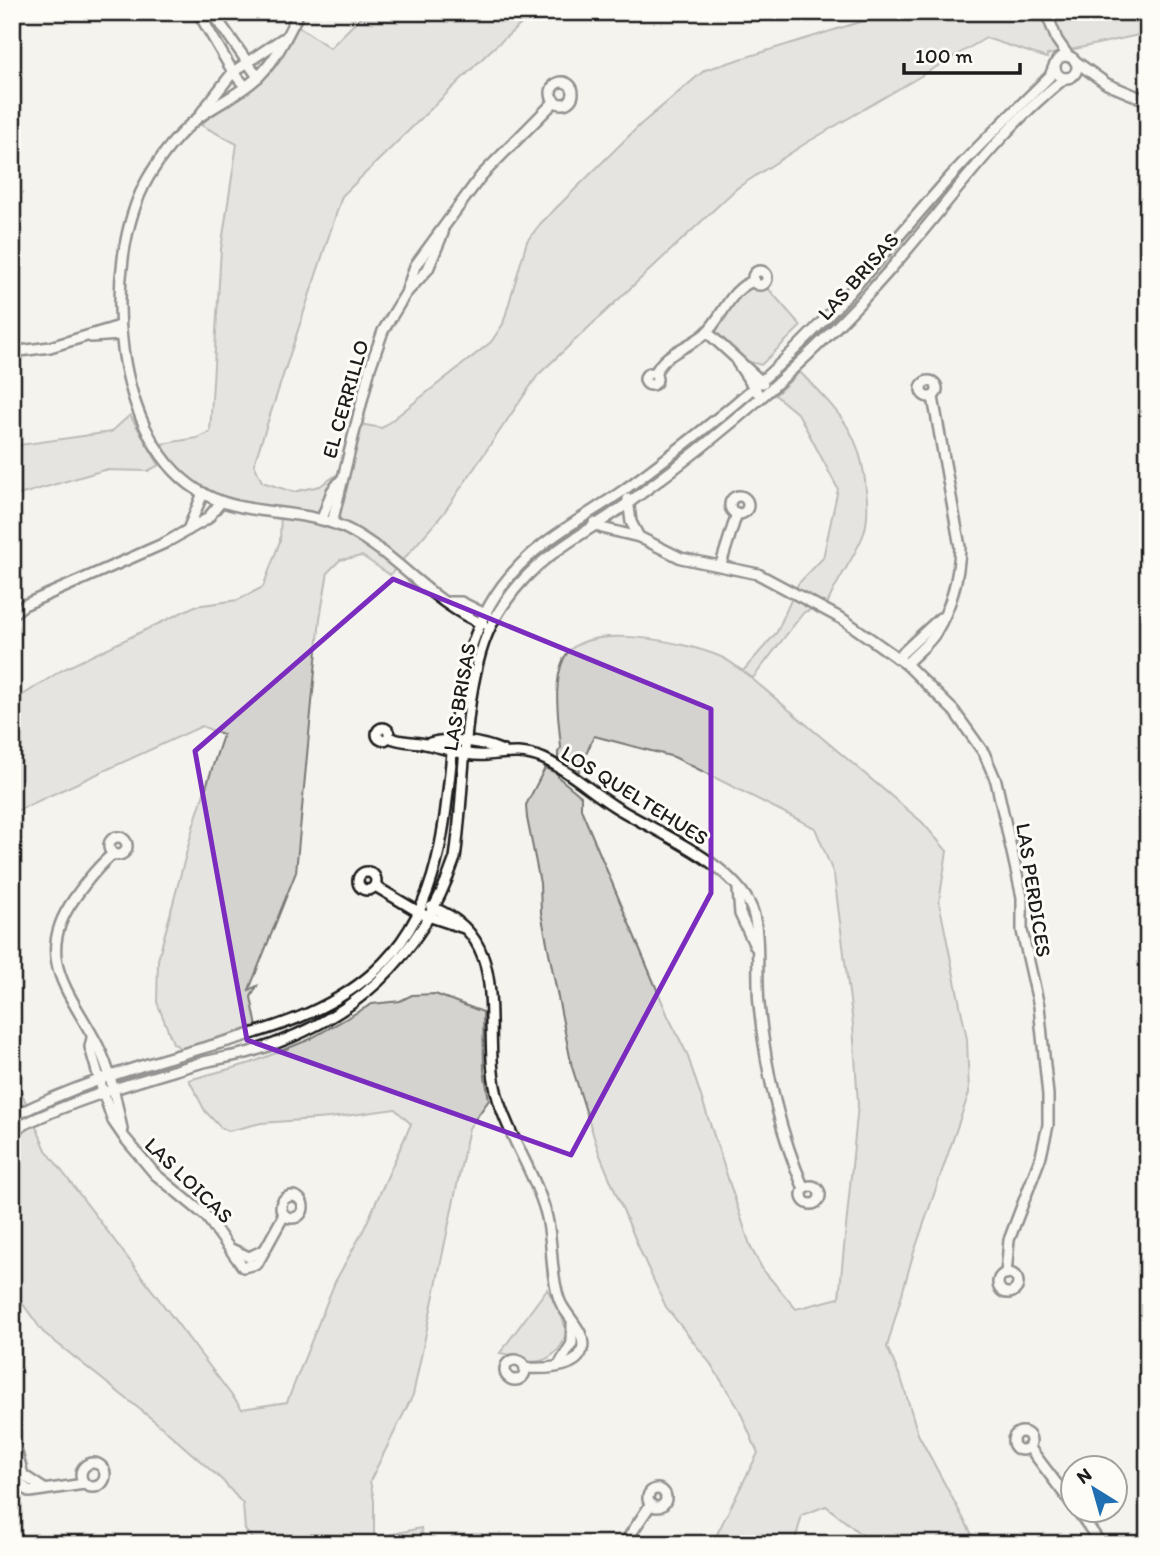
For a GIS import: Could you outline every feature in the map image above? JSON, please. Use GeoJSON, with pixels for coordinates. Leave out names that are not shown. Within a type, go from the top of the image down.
{"type":"FeatureCollection","features":[{"type":"Feature","properties":{"kind":"street"},"geometry":{"type":"LineString","coordinates":[[198,12],[233,72],[245,86]]}},
{"type":"Feature","properties":{"kind":"street"},"geometry":{"type":"LineString","coordinates":[[212,12],[258,77]]}},
{"type":"Feature","properties":{"kind":"street"},"geometry":{"type":"LineString","coordinates":[[198,118],[258,77],[275,57],[282,39],[299,12]]}},
{"type":"Feature","properties":{"kind":"street"},"geometry":{"type":"LineString","coordinates":[[1046,12],[1057,40],[1059,52],[1055,63],[1058,76],[1068,78],[1092,75]]}},
{"type":"Feature","properties":{"kind":"street"},"geometry":{"type":"LineString","coordinates":[[282,39],[233,72],[198,118],[163,155],[136,202],[122,251],[120,331],[139,407],[159,450],[202,493],[221,502],[327,521],[365,540],[409,576],[449,602],[461,602],[481,618],[493,622]]}},
{"type":"Feature","properties":{"kind":"street"},"geometry":{"type":"LineString","coordinates":[[1057,40],[1073,59],[1092,75],[1148,101]]}},
{"type":"Feature","properties":{"kind":"street"},"geometry":{"type":"LineString","coordinates":[[1055,63],[1061,57],[1073,59]]}},
{"type":"Feature","properties":{"kind":"street"},"geometry":{"type":"LineString","coordinates":[[1068,78],[1076,71],[1073,59]]}},
{"type":"Feature","properties":{"kind":"street","name":"LAS BRISAS"},"geometry":{"type":"LineString","coordinates":[[12,1116],[99,1079],[271,1030],[344,995],[374,971],[397,947],[421,909],[441,847],[469,651],[481,618],[532,550],[622,491],[761,381],[880,261],[952,174],[1050,76],[1055,63]]}},
{"type":"Feature","properties":{"kind":"street","name":"LAS BRISAS"},"geometry":{"type":"LineString","coordinates":[[12,1130],[68,1103],[276,1043],[331,1018],[363,996],[401,959],[433,913],[455,859],[480,651],[493,622],[545,556],[630,502],[769,389],[861,301],[953,192],[1068,78]]}},
{"type":"Feature","properties":{"kind":"street","name":"EL CERRILLO"},"geometry":{"type":"LineString","coordinates":[[327,521],[332,491],[341,480],[370,368],[383,331],[406,293],[428,269],[444,228],[481,176],[554,102]]}},
{"type":"Feature","properties":{"kind":"street"},"geometry":{"type":"LineString","coordinates":[[655,374],[664,359],[707,332],[741,287],[754,281]]}},
{"type":"Feature","properties":{"kind":"street"},"geometry":{"type":"LineString","coordinates":[[12,352],[120,331]]}},
{"type":"Feature","properties":{"kind":"street"},"geometry":{"type":"LineString","coordinates":[[707,332],[769,389]]}},
{"type":"Feature","properties":{"kind":"street"},"geometry":{"type":"LineString","coordinates":[[737,362],[761,396]]}},
{"type":"Feature","properties":{"kind":"street"},"geometry":{"type":"LineString","coordinates":[[906,664],[936,633],[955,586],[960,547],[933,397]]}},
{"type":"Feature","properties":{"kind":"street"},"geometry":{"type":"LineString","coordinates":[[622,491],[630,502],[631,522],[639,537]]}},
{"type":"Feature","properties":{"kind":"street"},"geometry":{"type":"LineString","coordinates":[[187,531],[202,493]]}},
{"type":"Feature","properties":{"kind":"street"},"geometry":{"type":"LineString","coordinates":[[12,614],[24,605],[187,531],[206,519],[221,502]]}},
{"type":"Feature","properties":{"kind":"street"},"geometry":{"type":"LineString","coordinates":[[721,564],[737,513]]}},
{"type":"Feature","properties":{"kind":"street"},"geometry":{"type":"LineString","coordinates":[[587,514],[595,525]]}},
{"type":"Feature","properties":{"kind":"street","name":"LAS PERDICES"},"geometry":{"type":"LineString","coordinates":[[595,525],[639,537],[681,558],[721,564],[758,575],[805,598],[906,664],[954,711],[984,753],[998,788],[1022,897],[1025,956],[1038,1006],[1048,1125],[1030,1189],[1009,1240],[1006,1274]]}},
{"type":"Feature","properties":{"kind":"street"},"geometry":{"type":"LineString","coordinates":[[12,605],[24,605]]}},
{"type":"Feature","properties":{"kind":"street"},"geometry":{"type":"LineString","coordinates":[[897,658],[942,618]]}},
{"type":"Feature","properties":{"kind":"street","name":"LOS QUELTEHUES"},"geometry":{"type":"LineString","coordinates":[[389,737],[427,744],[490,745],[503,751],[532,755],[555,764],[620,810],[723,872],[748,901],[754,915],[758,1002],[767,1062],[778,1113],[804,1189]]}},
{"type":"Feature","properties":{"kind":"street","name":"LOS QUELTEHUES"},"geometry":{"type":"LineString","coordinates":[[454,746],[466,754],[486,755],[503,751]]}},
{"type":"Feature","properties":{"kind":"street","name":"LAS LOICAS"},"geometry":{"type":"LineString","coordinates":[[113,854],[70,904],[55,938],[59,975],[98,1046],[114,1089],[124,1137]]}},
{"type":"Feature","properties":{"kind":"street"},"geometry":{"type":"LineString","coordinates":[[375,886],[421,909],[456,919],[479,945],[488,971],[490,1056],[497,1097],[545,1211],[556,1291],[571,1322],[572,1343],[559,1365],[525,1368]]}},
{"type":"Feature","properties":{"kind":"street"},"geometry":{"type":"LineString","coordinates":[[271,1030],[276,1043]]}},
{"type":"Feature","properties":{"kind":"street","name":"LAS LOICAS"},"geometry":{"type":"LineString","coordinates":[[92,1038],[90,1047],[113,1121],[155,1174],[206,1216],[229,1247],[249,1257],[264,1250],[284,1215]]}},
{"type":"Feature","properties":{"kind":"street"},"geometry":{"type":"LineString","coordinates":[[12,1434],[23,1475],[44,1489],[84,1484]]}},
{"type":"Feature","properties":{"kind":"street"},"geometry":{"type":"LineString","coordinates":[[1029,1447],[1058,1485]]}},
{"type":"Feature","properties":{"kind":"street"},"geometry":{"type":"LineString","coordinates":[[624,1544],[651,1504]]}},
{"type":"Feature","properties":{"kind":"street"},"geometry":{"type":"LineString","coordinates":[[1087,1524],[1101,1544]]}},
{"type":"Feature","properties":{"kind":"highlighted area"},"geometry":{"type":"Polygon","coordinates":[[[393,579],[711,709],[711,893],[571,1155],[247,1040],[195,751],[393,579]]]}},
{"type":"Feature","properties":{"kind":"shaded area"},"geometry":{"type":"Polygon","coordinates":[[[366,12],[535,12],[490,51],[342,196],[254,464],[262,482],[293,492],[320,486],[345,469],[359,424],[382,428],[491,342],[503,324],[527,241],[541,223],[640,125],[705,70],[892,12],[1148,12],[1148,33],[1047,55],[1047,58],[986,38],[806,143],[737,188],[538,375],[443,514],[390,575],[362,556],[340,560],[328,572],[320,618],[296,872],[249,990],[257,986],[251,997],[257,1027],[182,1049],[173,1043],[157,1002],[158,960],[194,824],[223,735],[202,726],[12,813],[12,702],[62,670],[195,606],[238,600],[263,587],[280,541],[281,510],[210,493],[177,467],[161,444],[197,438],[210,432],[221,249],[237,144],[201,125],[229,98],[264,71],[295,24],[330,48],[366,12]]]}},
{"type":"Feature","properties":{"kind":"shaded area"},"geometry":{"type":"Polygon","coordinates":[[[1052,80],[1056,81],[967,172],[866,291],[772,382],[768,382],[884,263],[971,160],[1052,80]]]}},
{"type":"Feature","properties":{"kind":"shaded area"},"geometry":{"type":"Polygon","coordinates":[[[754,287],[767,287],[801,326],[761,365],[739,359],[716,336],[720,322],[730,307],[754,287]]]}},
{"type":"Feature","properties":{"kind":"shaded area"},"geometry":{"type":"Polygon","coordinates":[[[800,372],[837,412],[853,438],[863,470],[867,518],[856,551],[827,605],[804,612],[753,678],[744,672],[922,822],[947,851],[939,902],[967,1039],[969,1093],[913,1255],[887,1347],[902,1381],[918,1434],[977,1544],[873,1544],[826,1506],[802,1515],[794,1544],[712,1544],[758,1453],[739,1409],[710,1363],[666,1307],[599,1153],[572,1067],[541,913],[540,883],[526,805],[545,768],[558,774],[558,777],[581,796],[581,809],[668,1016],[687,1054],[751,1248],[763,1270],[796,1309],[839,1298],[858,1105],[853,1024],[834,875],[815,828],[674,757],[594,736],[578,773],[570,760],[566,766],[558,760],[561,748],[558,679],[564,658],[575,646],[592,639],[614,637],[663,641],[706,651],[743,671],[777,632],[798,584],[823,558],[838,489],[799,415],[775,395],[800,372]]]}},
{"type":"Feature","properties":{"kind":"shaded area"},"geometry":{"type":"Polygon","coordinates":[[[130,415],[159,465],[148,471],[104,470],[12,497],[12,446],[111,432],[130,415]]]}},
{"type":"Feature","properties":{"kind":"shaded area"},"geometry":{"type":"Polygon","coordinates":[[[435,994],[483,1012],[484,1070],[489,1100],[469,1128],[413,1395],[370,1481],[374,1500],[374,1538],[421,1528],[424,1544],[257,1544],[245,1530],[243,1504],[222,1480],[157,1423],[43,1332],[12,1289],[12,1070],[46,1150],[242,1409],[287,1402],[335,1282],[364,1229],[411,1124],[395,1109],[330,1118],[261,1123],[229,1131],[220,1127],[205,1111],[189,1080],[251,1063],[308,1040],[372,1004],[400,1001],[412,995],[435,994]]]}},
{"type":"Feature","properties":{"kind":"shaded area"},"geometry":{"type":"Polygon","coordinates":[[[547,1289],[563,1320],[565,1330],[558,1350],[541,1361],[534,1362],[500,1353],[547,1289]]]}}]}
